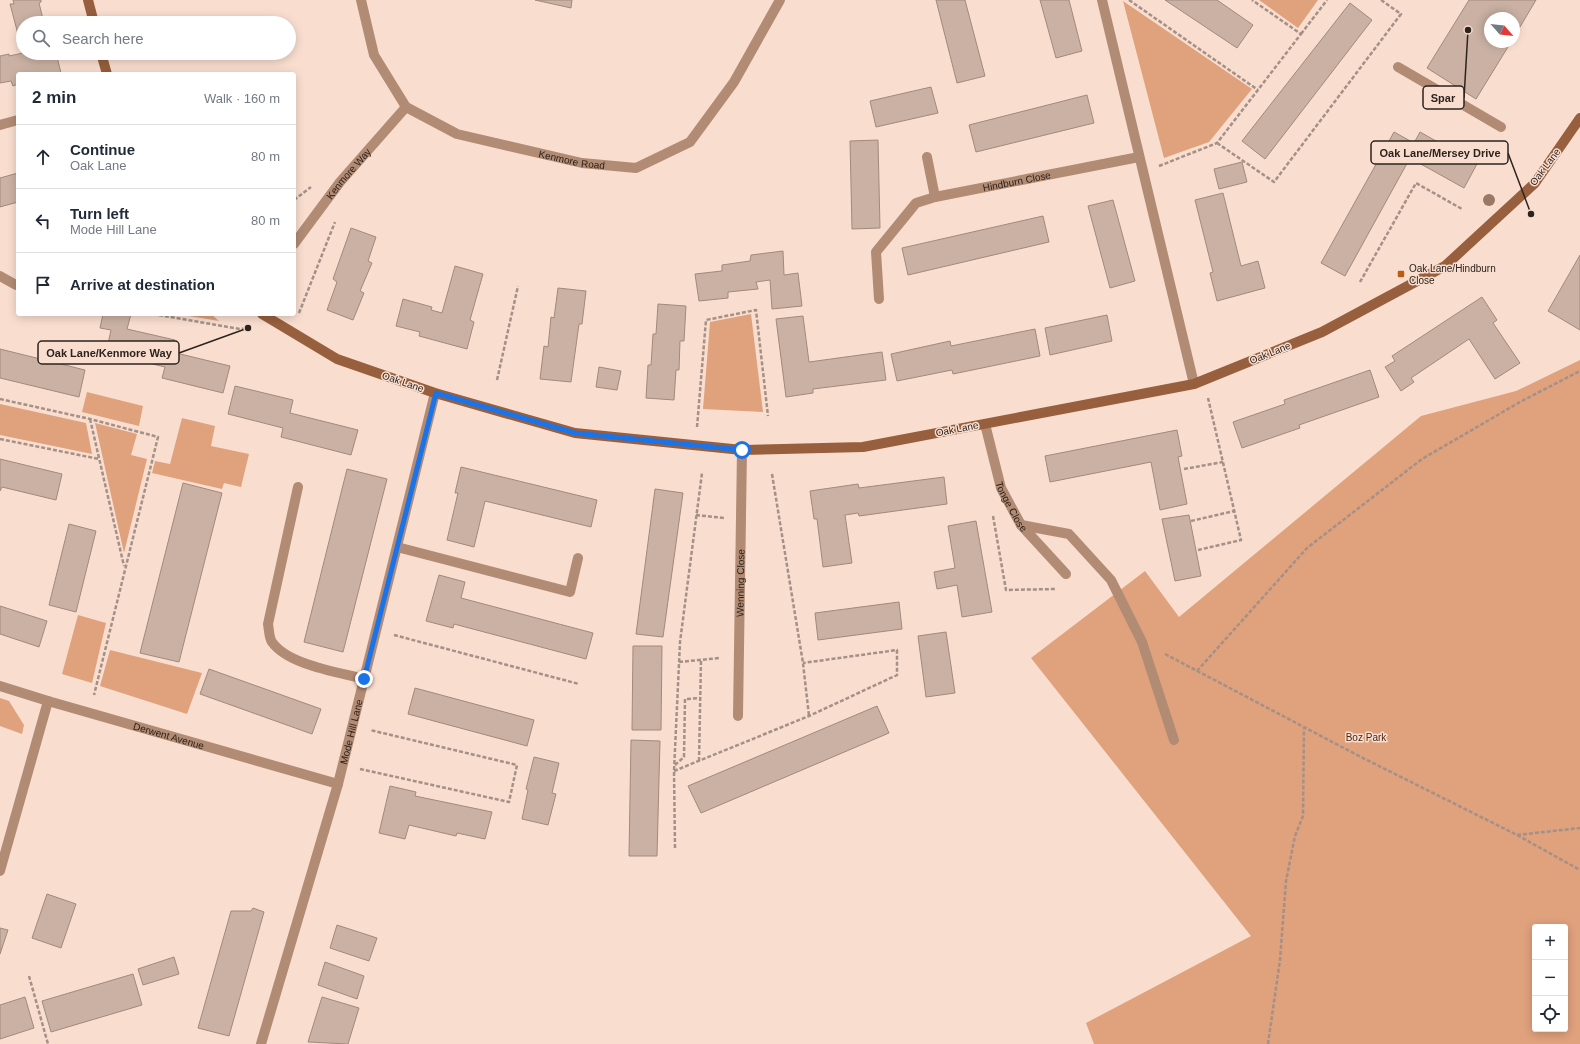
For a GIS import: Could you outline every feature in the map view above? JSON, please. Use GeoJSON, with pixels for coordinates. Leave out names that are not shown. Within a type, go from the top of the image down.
{"type":"FeatureCollection","features":[{"type":"Feature","properties":{"kind":"street"},"geometry":{"type":"LineString","coordinates":[[88,0],[92,16]]}},
{"type":"Feature","properties":{"kind":"street"},"geometry":{"type":"LineString","coordinates":[[361,0],[374,55],[406,107]]}},
{"type":"Feature","properties":{"kind":"street","name":"Kenmore Road"},"geometry":{"type":"LineString","coordinates":[[406,107],[457,134],[582,163],[636,168],[690,142],[734,82],[780,0]]}},
{"type":"Feature","properties":{"kind":"street"},"geometry":{"type":"LineString","coordinates":[[1102,0],[1194,384]]}},
{"type":"Feature","properties":{"kind":"street"},"geometry":{"type":"LineString","coordinates":[[103,60],[106,72]]}},
{"type":"Feature","properties":{"kind":"street"},"geometry":{"type":"LineString","coordinates":[[1398,67],[1501,127]]}},
{"type":"Feature","properties":{"kind":"street","name":"Kenmore Way"},"geometry":{"type":"LineString","coordinates":[[296,241],[340,182],[406,107]]}},
{"type":"Feature","properties":{"kind":"street","name":"Oak Lane"},"geometry":{"type":"LineString","coordinates":[[265,316],[337,359],[436,393],[575,433],[742,450],[863,447],[1194,384],[1322,332],[1445,266],[1535,183],[1580,118]]}},
{"type":"Feature","properties":{"kind":"street"},"geometry":{"type":"LineString","coordinates":[[0,125],[16,121]]}},
{"type":"Feature","properties":{"kind":"street","name":"Hindburn Close"},"geometry":{"type":"LineString","coordinates":[[879,299],[876,252],[916,203],[935,197],[1139,156]]}},
{"type":"Feature","properties":{"kind":"street"},"geometry":{"type":"LineString","coordinates":[[927,157],[935,197]]}},
{"type":"Feature","properties":{"kind":"street"},"geometry":{"type":"LineString","coordinates":[[0,276],[16,285]]}},
{"type":"Feature","properties":{"kind":"street","name":"Mode Hill Lane"},"geometry":{"type":"LineString","coordinates":[[262,1044],[338,784],[436,393]]}},
{"type":"Feature","properties":{"kind":"street","name":"Tonge Close"},"geometry":{"type":"LineString","coordinates":[[985,424],[1001,488],[1021,525],[1066,574]]}},
{"type":"Feature","properties":{"kind":"street","name":"Wenning Close"},"geometry":{"type":"LineString","coordinates":[[738,716],[742,450]]}},
{"type":"Feature","properties":{"kind":"street"},"geometry":{"type":"LineString","coordinates":[[298,487],[268,624],[272,641],[286,655],[302,662],[364,679]]}},
{"type":"Feature","properties":{"kind":"street"},"geometry":{"type":"LineString","coordinates":[[1021,525],[1069,534],[1111,580],[1142,642],[1174,740]]}},
{"type":"Feature","properties":{"kind":"street"},"geometry":{"type":"LineString","coordinates":[[397,547],[570,592],[578,558]]}},
{"type":"Feature","properties":{"kind":"street","name":"Derwent Avenue"},"geometry":{"type":"LineString","coordinates":[[0,686],[338,784]]}},
{"type":"Feature","properties":{"kind":"street"},"geometry":{"type":"LineString","coordinates":[[0,871],[48,701]]}},
{"type":"Feature","properties":{"kind":"path"},"geometry":{"type":"LineString","coordinates":[[1129,0],[1258,90]]}},
{"type":"Feature","properties":{"kind":"path"},"geometry":{"type":"LineString","coordinates":[[1252,0],[1301,34]]}},
{"type":"Feature","properties":{"kind":"path"},"geometry":{"type":"LineString","coordinates":[[1143,173],[1216,143],[1327,0]]}},
{"type":"Feature","properties":{"kind":"path"},"geometry":{"type":"LineString","coordinates":[[1216,143],[1274,182],[1401,14],[1381,0]]}},
{"type":"Feature","properties":{"kind":"path"},"geometry":{"type":"LineString","coordinates":[[1360,282],[1416,183],[1462,209]]}},
{"type":"Feature","properties":{"kind":"path"},"geometry":{"type":"LineString","coordinates":[[497,380],[518,286]]}},
{"type":"Feature","properties":{"kind":"path"},"geometry":{"type":"LineString","coordinates":[[695,445],[706,320],[756,310],[768,416]]}},
{"type":"Feature","properties":{"kind":"path"},"geometry":{"type":"LineString","coordinates":[[165,316],[240,329],[278,324]]}},
{"type":"Feature","properties":{"kind":"path"},"geometry":{"type":"LineString","coordinates":[[1198,671],[1217,647],[1307,548],[1422,459],[1520,402],[1580,372]]}},
{"type":"Feature","properties":{"kind":"path"},"geometry":{"type":"LineString","coordinates":[[1198,550],[1241,540],[1204,380]]}},
{"type":"Feature","properties":{"kind":"path"},"geometry":{"type":"LineString","coordinates":[[0,399],[90,419],[158,437],[124,567],[89,713]]}},
{"type":"Feature","properties":{"kind":"path"},"geometry":{"type":"LineString","coordinates":[[90,419],[124,567]]}},
{"type":"Feature","properties":{"kind":"path"},"geometry":{"type":"LineString","coordinates":[[0,439],[99,459]]}},
{"type":"Feature","properties":{"kind":"path"},"geometry":{"type":"LineString","coordinates":[[1184,468],[1223,462]]}},
{"type":"Feature","properties":{"kind":"path"},"geometry":{"type":"LineString","coordinates":[[675,848],[674,771],[680,642],[702,473]]}},
{"type":"Feature","properties":{"kind":"path"},"geometry":{"type":"LineString","coordinates":[[772,474],[809,716]]}},
{"type":"Feature","properties":{"kind":"path"},"geometry":{"type":"LineString","coordinates":[[1001,488],[993,513],[1006,590],[1056,589],[1066,574]]}},
{"type":"Feature","properties":{"kind":"path"},"geometry":{"type":"LineString","coordinates":[[1191,521],[1234,511]]}},
{"type":"Feature","properties":{"kind":"path"},"geometry":{"type":"LineString","coordinates":[[696,515],[741,520]]}},
{"type":"Feature","properties":{"kind":"path"},"geometry":{"type":"LineString","coordinates":[[376,630],[579,684]]}},
{"type":"Feature","properties":{"kind":"path"},"geometry":{"type":"LineString","coordinates":[[1142,642],[1304,727],[1516,835],[1580,870]]}},
{"type":"Feature","properties":{"kind":"path"},"geometry":{"type":"LineString","coordinates":[[674,771],[809,716],[897,675],[897,650],[802,663]]}},
{"type":"Feature","properties":{"kind":"path"},"geometry":{"type":"LineString","coordinates":[[679,662],[701,659],[699,761]]}},
{"type":"Feature","properties":{"kind":"path"},"geometry":{"type":"LineString","coordinates":[[675,766],[684,757],[685,699],[701,698]]}},
{"type":"Feature","properties":{"kind":"path"},"geometry":{"type":"LineString","coordinates":[[342,765],[509,802],[517,765],[352,726]]}},
{"type":"Feature","properties":{"kind":"path"},"geometry":{"type":"LineString","coordinates":[[1268,1044],[1280,960],[1286,881],[1295,836],[1303,816],[1304,727]]}},
{"type":"Feature","properties":{"kind":"path"},"geometry":{"type":"LineString","coordinates":[[1516,835],[1580,828]]}},
{"type":"Feature","properties":{"kind":"path"},"geometry":{"type":"LineString","coordinates":[[29,976],[48,1044]]}},
{"type":"Feature","properties":{"kind":"green space"},"geometry":{"type":"Polygon","coordinates":[[[1259,0],[1318,0],[1298,28],[1259,0]]]}},
{"type":"Feature","properties":{"kind":"green space"},"geometry":{"type":"Polygon","coordinates":[[[1123,1],[1252,89],[1209,142],[1164,158],[1123,1]]]}},
{"type":"Feature","properties":{"kind":"green space"},"geometry":{"type":"Polygon","coordinates":[[[751,314],[763,412],[703,409],[710,322],[751,314]]]}},
{"type":"Feature","properties":{"kind":"green space"},"geometry":{"type":"Polygon","coordinates":[[[189,316],[213,316],[219,321],[189,316]]]}},
{"type":"Feature","properties":{"kind":"green space","name":"Boz Park"},"geometry":{"type":"Polygon","coordinates":[[[1580,360],[1580,1044],[1094,1044],[1086,1023],[1251,936],[1031,658],[1145,571],[1179,617],[1421,416],[1516,391],[1580,360]]]}},
{"type":"Feature","properties":{"kind":"green space"},"geometry":{"type":"Polygon","coordinates":[[[87,392],[143,406],[139,426],[82,412],[87,392]]]}},
{"type":"Feature","properties":{"kind":"green space"},"geometry":{"type":"Polygon","coordinates":[[[0,404],[86,423],[92,454],[0,435],[0,404]]]}},
{"type":"Feature","properties":{"kind":"green space"},"geometry":{"type":"Polygon","coordinates":[[[182,418],[215,426],[211,446],[249,454],[241,487],[224,483],[222,489],[152,473],[155,461],[170,464],[182,418]]]}},
{"type":"Feature","properties":{"kind":"green space"},"geometry":{"type":"Polygon","coordinates":[[[95,423],[137,434],[131,455],[147,459],[124,553],[95,423]]]}},
{"type":"Feature","properties":{"kind":"green space"},"geometry":{"type":"Polygon","coordinates":[[[78,615],[106,623],[92,683],[62,674],[78,615]]]}},
{"type":"Feature","properties":{"kind":"green space"},"geometry":{"type":"Polygon","coordinates":[[[110,650],[202,673],[187,714],[100,686],[110,650]]]}},
{"type":"Feature","properties":{"kind":"green space"},"geometry":{"type":"Polygon","coordinates":[[[0,698],[9,701],[24,725],[22,734],[0,726],[0,698]]]}},
{"type":"Feature","properties":{"kind":"building"},"geometry":{"type":"Polygon","coordinates":[[[13,0],[41,0],[39,3],[42,16],[16,16],[16,27],[10,4],[14,4],[13,0]]]}},
{"type":"Feature","properties":{"kind":"building"},"geometry":{"type":"Polygon","coordinates":[[[535,0],[572,0],[571,8],[535,0]]]}},
{"type":"Feature","properties":{"kind":"building"},"geometry":{"type":"Polygon","coordinates":[[[936,0],[965,0],[985,76],[957,83],[936,0]]]}},
{"type":"Feature","properties":{"kind":"building"},"geometry":{"type":"Polygon","coordinates":[[[1040,0],[1069,0],[1082,51],[1056,58],[1040,0]]]}},
{"type":"Feature","properties":{"kind":"building"},"geometry":{"type":"Polygon","coordinates":[[[1165,0],[1217,0],[1253,25],[1237,48],[1165,0]]]}},
{"type":"Feature","properties":{"kind":"building"},"geometry":{"type":"Polygon","coordinates":[[[1469,0],[1536,0],[1520,27],[1520,12],[1484,12],[1484,48],[1507,48],[1476,99],[1427,68],[1469,0]]]}},
{"type":"Feature","properties":{"kind":"building"},"geometry":{"type":"Polygon","coordinates":[[[1350,3],[1372,20],[1265,159],[1242,141],[1350,3]]]}},
{"type":"Feature","properties":{"kind":"building"},"geometry":{"type":"Polygon","coordinates":[[[9,54],[9,56],[16,54],[16,60],[58,60],[61,72],[16,72],[16,85],[13,86],[11,81],[0,83],[0,56],[9,54]]]}},
{"type":"Feature","properties":{"kind":"building"},"geometry":{"type":"Polygon","coordinates":[[[931,87],[938,113],[876,127],[870,101],[931,87]]]}},
{"type":"Feature","properties":{"kind":"building"},"geometry":{"type":"Polygon","coordinates":[[[1087,95],[1094,123],[976,152],[969,125],[1087,95]]]}},
{"type":"Feature","properties":{"kind":"building"},"geometry":{"type":"Polygon","coordinates":[[[1394,132],[1414,143],[1420,132],[1477,164],[1464,188],[1410,158],[1345,276],[1321,263],[1394,132]]]}},
{"type":"Feature","properties":{"kind":"building"},"geometry":{"type":"Polygon","coordinates":[[[878,140],[880,228],[852,229],[850,141],[878,140]]]}},
{"type":"Feature","properties":{"kind":"building"},"geometry":{"type":"Polygon","coordinates":[[[1242,162],[1247,182],[1219,189],[1214,169],[1242,162]]]}},
{"type":"Feature","properties":{"kind":"building"},"geometry":{"type":"Polygon","coordinates":[[[16,174],[16,203],[0,207],[0,178],[16,174]]]}},
{"type":"Feature","properties":{"kind":"building"},"geometry":{"type":"Polygon","coordinates":[[[1223,193],[1241,266],[1258,261],[1265,288],[1217,301],[1210,273],[1213,272],[1195,200],[1223,193]]]}},
{"type":"Feature","properties":{"kind":"building"},"geometry":{"type":"Polygon","coordinates":[[[1113,200],[1135,281],[1110,288],[1088,206],[1113,200]]]}},
{"type":"Feature","properties":{"kind":"building"},"geometry":{"type":"Polygon","coordinates":[[[1043,216],[1049,242],[908,275],[902,248],[1043,216]]]}},
{"type":"Feature","properties":{"kind":"building"},"geometry":{"type":"Polygon","coordinates":[[[351,228],[376,237],[368,261],[372,263],[360,291],[364,293],[353,320],[327,310],[337,282],[333,279],[351,228]]]}},
{"type":"Feature","properties":{"kind":"building"},"geometry":{"type":"Polygon","coordinates":[[[783,251],[784,275],[798,273],[802,306],[772,309],[770,280],[756,282],[758,289],[728,292],[728,298],[699,301],[695,274],[722,271],[722,265],[750,261],[751,255],[783,251]]]}},
{"type":"Feature","properties":{"kind":"building"},"geometry":{"type":"Polygon","coordinates":[[[1580,255],[1580,330],[1548,311],[1580,255]]]}},
{"type":"Feature","properties":{"kind":"building"},"geometry":{"type":"Polygon","coordinates":[[[455,266],[483,274],[470,320],[474,322],[467,349],[419,336],[420,332],[396,326],[403,299],[432,307],[431,310],[442,313],[455,266]]]}},
{"type":"Feature","properties":{"kind":"building"},"geometry":{"type":"Polygon","coordinates":[[[558,288],[586,291],[582,324],[579,324],[571,382],[540,379],[544,346],[548,347],[551,317],[554,318],[558,288]]]}},
{"type":"Feature","properties":{"kind":"building"},"geometry":{"type":"Polygon","coordinates":[[[1482,297],[1497,320],[1493,323],[1520,363],[1495,379],[1469,339],[1411,378],[1414,382],[1401,391],[1385,367],[1395,361],[1392,356],[1482,297]]]}},
{"type":"Feature","properties":{"kind":"building"},"geometry":{"type":"Polygon","coordinates":[[[658,304],[686,306],[684,341],[680,341],[679,370],[676,370],[674,400],[646,398],[648,365],[651,365],[653,334],[656,334],[658,304]]]}},
{"type":"Feature","properties":{"kind":"building"},"geometry":{"type":"Polygon","coordinates":[[[1107,315],[1112,341],[1050,355],[1045,328],[1107,315]]]}},
{"type":"Feature","properties":{"kind":"building"},"geometry":{"type":"Polygon","coordinates":[[[103,316],[130,316],[127,329],[175,340],[172,352],[230,366],[223,393],[162,378],[165,367],[106,353],[111,330],[100,328],[103,316]]]}},
{"type":"Feature","properties":{"kind":"building"},"geometry":{"type":"Polygon","coordinates":[[[803,316],[809,362],[882,352],[886,380],[813,389],[813,393],[786,397],[776,319],[803,316]]]}},
{"type":"Feature","properties":{"kind":"building"},"geometry":{"type":"Polygon","coordinates":[[[1035,329],[1040,356],[953,374],[952,370],[897,381],[891,354],[950,341],[951,346],[1035,329]]]}},
{"type":"Feature","properties":{"kind":"building"},"geometry":{"type":"Polygon","coordinates":[[[0,349],[85,370],[79,397],[0,378],[0,349]]]}},
{"type":"Feature","properties":{"kind":"building"},"geometry":{"type":"Polygon","coordinates":[[[599,367],[621,371],[617,390],[596,387],[599,367]]]}},
{"type":"Feature","properties":{"kind":"building"},"geometry":{"type":"Polygon","coordinates":[[[1370,370],[1379,397],[1299,425],[1300,428],[1242,448],[1233,422],[1285,404],[1284,400],[1370,370]]]}},
{"type":"Feature","properties":{"kind":"building"},"geometry":{"type":"Polygon","coordinates":[[[235,386],[293,400],[290,413],[358,430],[351,455],[281,437],[283,428],[228,414],[235,386]]]}},
{"type":"Feature","properties":{"kind":"building"},"geometry":{"type":"Polygon","coordinates":[[[1177,430],[1182,456],[1178,457],[1187,504],[1160,510],[1151,462],[1050,482],[1045,456],[1177,430]]]}},
{"type":"Feature","properties":{"kind":"building"},"geometry":{"type":"Polygon","coordinates":[[[0,459],[62,474],[56,500],[2,487],[0,491],[0,459]]]}},
{"type":"Feature","properties":{"kind":"building"},"geometry":{"type":"Polygon","coordinates":[[[461,467],[597,500],[591,527],[485,501],[474,547],[447,540],[458,493],[455,493],[461,467]]]}},
{"type":"Feature","properties":{"kind":"building"},"geometry":{"type":"Polygon","coordinates":[[[347,469],[387,479],[343,652],[304,642],[347,469]]]}},
{"type":"Feature","properties":{"kind":"building"},"geometry":{"type":"Polygon","coordinates":[[[944,477],[947,504],[859,516],[858,513],[845,515],[852,563],[823,567],[817,519],[814,519],[810,491],[858,484],[859,488],[944,477]]]}},
{"type":"Feature","properties":{"kind":"building"},"geometry":{"type":"Polygon","coordinates":[[[183,483],[222,493],[179,662],[140,653],[183,483]]]}},
{"type":"Feature","properties":{"kind":"building"},"geometry":{"type":"Polygon","coordinates":[[[655,489],[683,493],[663,637],[636,634],[655,489]]]}},
{"type":"Feature","properties":{"kind":"building"},"geometry":{"type":"Polygon","coordinates":[[[1189,515],[1201,576],[1175,581],[1162,519],[1189,515]]]}},
{"type":"Feature","properties":{"kind":"building"},"geometry":{"type":"Polygon","coordinates":[[[976,521],[992,612],[962,617],[957,585],[937,589],[934,572],[955,568],[948,526],[976,521]]]}},
{"type":"Feature","properties":{"kind":"building"},"geometry":{"type":"Polygon","coordinates":[[[69,524],[96,531],[76,612],[49,605],[69,524]]]}},
{"type":"Feature","properties":{"kind":"building"},"geometry":{"type":"Polygon","coordinates":[[[439,575],[465,582],[461,598],[593,633],[586,659],[454,624],[453,628],[426,621],[439,575]]]}},
{"type":"Feature","properties":{"kind":"building"},"geometry":{"type":"Polygon","coordinates":[[[899,602],[902,629],[818,640],[815,613],[899,602]]]}},
{"type":"Feature","properties":{"kind":"building"},"geometry":{"type":"Polygon","coordinates":[[[0,606],[47,621],[39,647],[0,634],[0,606]]]}},
{"type":"Feature","properties":{"kind":"building"},"geometry":{"type":"Polygon","coordinates":[[[946,632],[955,693],[926,697],[918,636],[946,632]]]}},
{"type":"Feature","properties":{"kind":"building"},"geometry":{"type":"Polygon","coordinates":[[[633,646],[662,646],[661,730],[632,730],[633,646]]]}},
{"type":"Feature","properties":{"kind":"building"},"geometry":{"type":"Polygon","coordinates":[[[209,669],[321,709],[312,734],[200,694],[209,669]]]}},
{"type":"Feature","properties":{"kind":"building"},"geometry":{"type":"Polygon","coordinates":[[[415,688],[534,720],[527,746],[408,714],[415,688]]]}},
{"type":"Feature","properties":{"kind":"building"},"geometry":{"type":"Polygon","coordinates":[[[877,706],[889,733],[701,813],[688,786],[877,706]]]}},
{"type":"Feature","properties":{"kind":"building"},"geometry":{"type":"Polygon","coordinates":[[[631,740],[660,741],[657,856],[629,856],[631,740]]]}},
{"type":"Feature","properties":{"kind":"building"},"geometry":{"type":"Polygon","coordinates":[[[534,757],[559,763],[552,793],[556,794],[548,825],[522,819],[528,790],[526,789],[534,757]]]}},
{"type":"Feature","properties":{"kind":"building"},"geometry":{"type":"Polygon","coordinates":[[[390,786],[416,792],[415,796],[492,812],[485,839],[457,833],[456,836],[409,825],[405,839],[379,833],[390,786]]]}},
{"type":"Feature","properties":{"kind":"building"},"geometry":{"type":"Polygon","coordinates":[[[47,894],[76,904],[61,948],[32,938],[47,894]]]}},
{"type":"Feature","properties":{"kind":"building"},"geometry":{"type":"Polygon","coordinates":[[[253,908],[264,912],[229,1036],[198,1028],[231,911],[251,911],[253,908]]]}},
{"type":"Feature","properties":{"kind":"building"},"geometry":{"type":"Polygon","coordinates":[[[337,925],[377,938],[369,961],[330,948],[337,925]]]}},
{"type":"Feature","properties":{"kind":"building"},"geometry":{"type":"Polygon","coordinates":[[[0,928],[8,930],[0,954],[0,928]]]}},
{"type":"Feature","properties":{"kind":"building"},"geometry":{"type":"Polygon","coordinates":[[[174,957],[179,974],[143,985],[138,969],[174,957]]]}},
{"type":"Feature","properties":{"kind":"building"},"geometry":{"type":"Polygon","coordinates":[[[325,962],[364,976],[357,999],[318,985],[325,962]]]}},
{"type":"Feature","properties":{"kind":"building"},"geometry":{"type":"Polygon","coordinates":[[[133,974],[142,1005],[51,1032],[42,1001],[133,974]]]}},
{"type":"Feature","properties":{"kind":"building"},"geometry":{"type":"Polygon","coordinates":[[[25,997],[34,1028],[0,1039],[0,1005],[25,997]]]}},
{"type":"Feature","properties":{"kind":"building"},"geometry":{"type":"Polygon","coordinates":[[[322,997],[359,1008],[348,1044],[308,1042],[322,997]]]}},
{"type":"Feature","properties":{"kind":"place","name":"Spar"},"geometry":{"type":"Point","coordinates":[1468,30]}},
{"type":"Feature","properties":{"kind":"place","name":"Oak Lane/Mersey Drive"},"geometry":{"type":"Point","coordinates":[1531,214]}},
{"type":"Feature","properties":{"kind":"place","name":"Oak Lane/Hindburn Close"},"geometry":{"type":"Point","coordinates":[1401,274]}},
{"type":"Feature","properties":{"kind":"place","name":"Oak Lane/Kenmore Way"},"geometry":{"type":"Point","coordinates":[248,328]}},
{"type":"Feature","properties":{"kind":"route"},"geometry":{"type":"LineString","coordinates":[[364,679],[436,393],[575,433],[742,450]]}}]}
